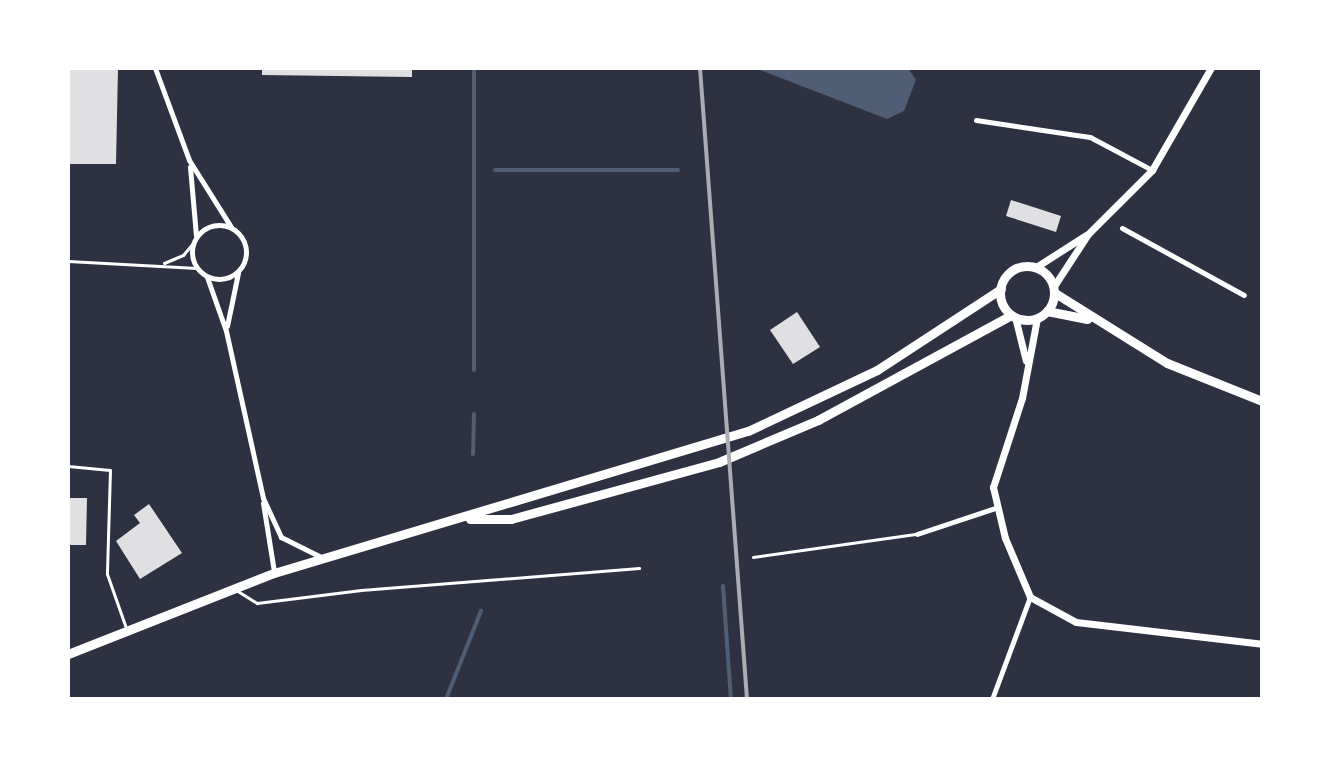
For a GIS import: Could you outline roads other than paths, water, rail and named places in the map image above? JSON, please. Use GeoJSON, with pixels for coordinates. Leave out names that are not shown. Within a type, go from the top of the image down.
{"type":"FeatureCollection","features":[{"type":"Feature","properties":{"kind":"highway"},"geometry":{"type":"LineString","coordinates":[[68,654],[126,628],[274,573],[467,519],[510,500],[748,431],[877,370],[1001,289],[1014,269],[1036,267],[1054,289],[1090,319],[1167,363],[1262,401]]}},
{"type":"Feature","properties":{"kind":"highway"},"geometry":{"type":"LineString","coordinates":[[1001,289],[1013,316]]}},
{"type":"Feature","properties":{"kind":"highway"},"geometry":{"type":"LineString","coordinates":[[467,519],[511,519],[749,451],[831,413],[1013,316],[1037,318],[1047,311],[1054,289]]}},
{"type":"Feature","properties":{"kind":"highway"},"geometry":{"type":"LineString","coordinates":[[1047,311],[1090,319]]}},
{"type":"Feature","properties":{"kind":"street"},"geometry":{"type":"LineString","coordinates":[[155,68],[189,160],[231,227],[242,237],[247,252],[238,272],[226,331]]}},
{"type":"Feature","properties":{"kind":"street"},"geometry":{"type":"LineString","coordinates":[[1036,267],[1088,234],[1152,170],[1211,68]]}},
{"type":"Feature","properties":{"kind":"street"},"geometry":{"type":"LineString","coordinates":[[976,120],[1090,137],[1152,170]]}},
{"type":"Feature","properties":{"kind":"street"},"geometry":{"type":"LineString","coordinates":[[189,160],[197,268],[207,277],[226,331],[263,498],[274,573]]}},
{"type":"Feature","properties":{"kind":"street"},"geometry":{"type":"LineString","coordinates":[[195,240],[212,226],[231,227]]}},
{"type":"Feature","properties":{"kind":"street"},"geometry":{"type":"LineString","coordinates":[[1122,228],[1244,295]]}},
{"type":"Feature","properties":{"kind":"street"},"geometry":{"type":"LineString","coordinates":[[1054,289],[1088,234]]}},
{"type":"Feature","properties":{"kind":"street"},"geometry":{"type":"LineString","coordinates":[[207,277],[227,279],[238,272]]}},
{"type":"Feature","properties":{"kind":"street"},"geometry":{"type":"LineString","coordinates":[[1013,316],[1027,363]]}},
{"type":"Feature","properties":{"kind":"street"},"geometry":{"type":"LineString","coordinates":[[1037,318],[1022,398],[995,474],[995,508],[1030,597],[1076,622],[1262,644]]}},
{"type":"Feature","properties":{"kind":"street"},"geometry":{"type":"LineString","coordinates":[[263,498],[281,537],[324,558]]}},
{"type":"Feature","properties":{"kind":"street"},"geometry":{"type":"LineString","coordinates":[[917,534],[995,508]]}},
{"type":"Feature","properties":{"kind":"street"},"geometry":{"type":"LineString","coordinates":[[992,699],[1030,597]]}},
{"type":"Feature","properties":{"kind":"lane"},"geometry":{"type":"LineString","coordinates":[[160,264],[183,255],[195,240]]}},
{"type":"Feature","properties":{"kind":"lane"},"geometry":{"type":"LineString","coordinates":[[68,261],[197,268]]}},
{"type":"Feature","properties":{"kind":"lane"},"geometry":{"type":"LineString","coordinates":[[68,466],[110,470],[107,574],[126,628]]}},
{"type":"Feature","properties":{"kind":"lane"},"geometry":{"type":"LineString","coordinates":[[753,557],[917,534]]}},
{"type":"Feature","properties":{"kind":"lane"},"geometry":{"type":"LineString","coordinates":[[235,587],[247,601],[257,603],[361,590],[639,568]]}},
{"type":"Feature","properties":{"kind":"water"},"geometry":{"type":"Polygon","coordinates":[[[755,68],[908,68],[916,80],[904,111],[887,119],[755,68]]]}},
{"type":"Feature","properties":{"kind":"waterway"},"geometry":{"type":"LineString","coordinates":[[474,68],[474,370]]}},
{"type":"Feature","properties":{"kind":"waterway"},"geometry":{"type":"LineString","coordinates":[[495,170],[678,170]]}},
{"type":"Feature","properties":{"kind":"waterway"},"geometry":{"type":"LineString","coordinates":[[473,454],[474,414]]}},
{"type":"Feature","properties":{"kind":"waterway"},"geometry":{"type":"LineString","coordinates":[[723,586],[731,699]]}},
{"type":"Feature","properties":{"kind":"waterway"},"geometry":{"type":"LineString","coordinates":[[446,699],[481,611]]}},
{"type":"Feature","properties":{"kind":"railway"},"geometry":{"type":"LineString","coordinates":[[700,68],[747,699]]}}]}
